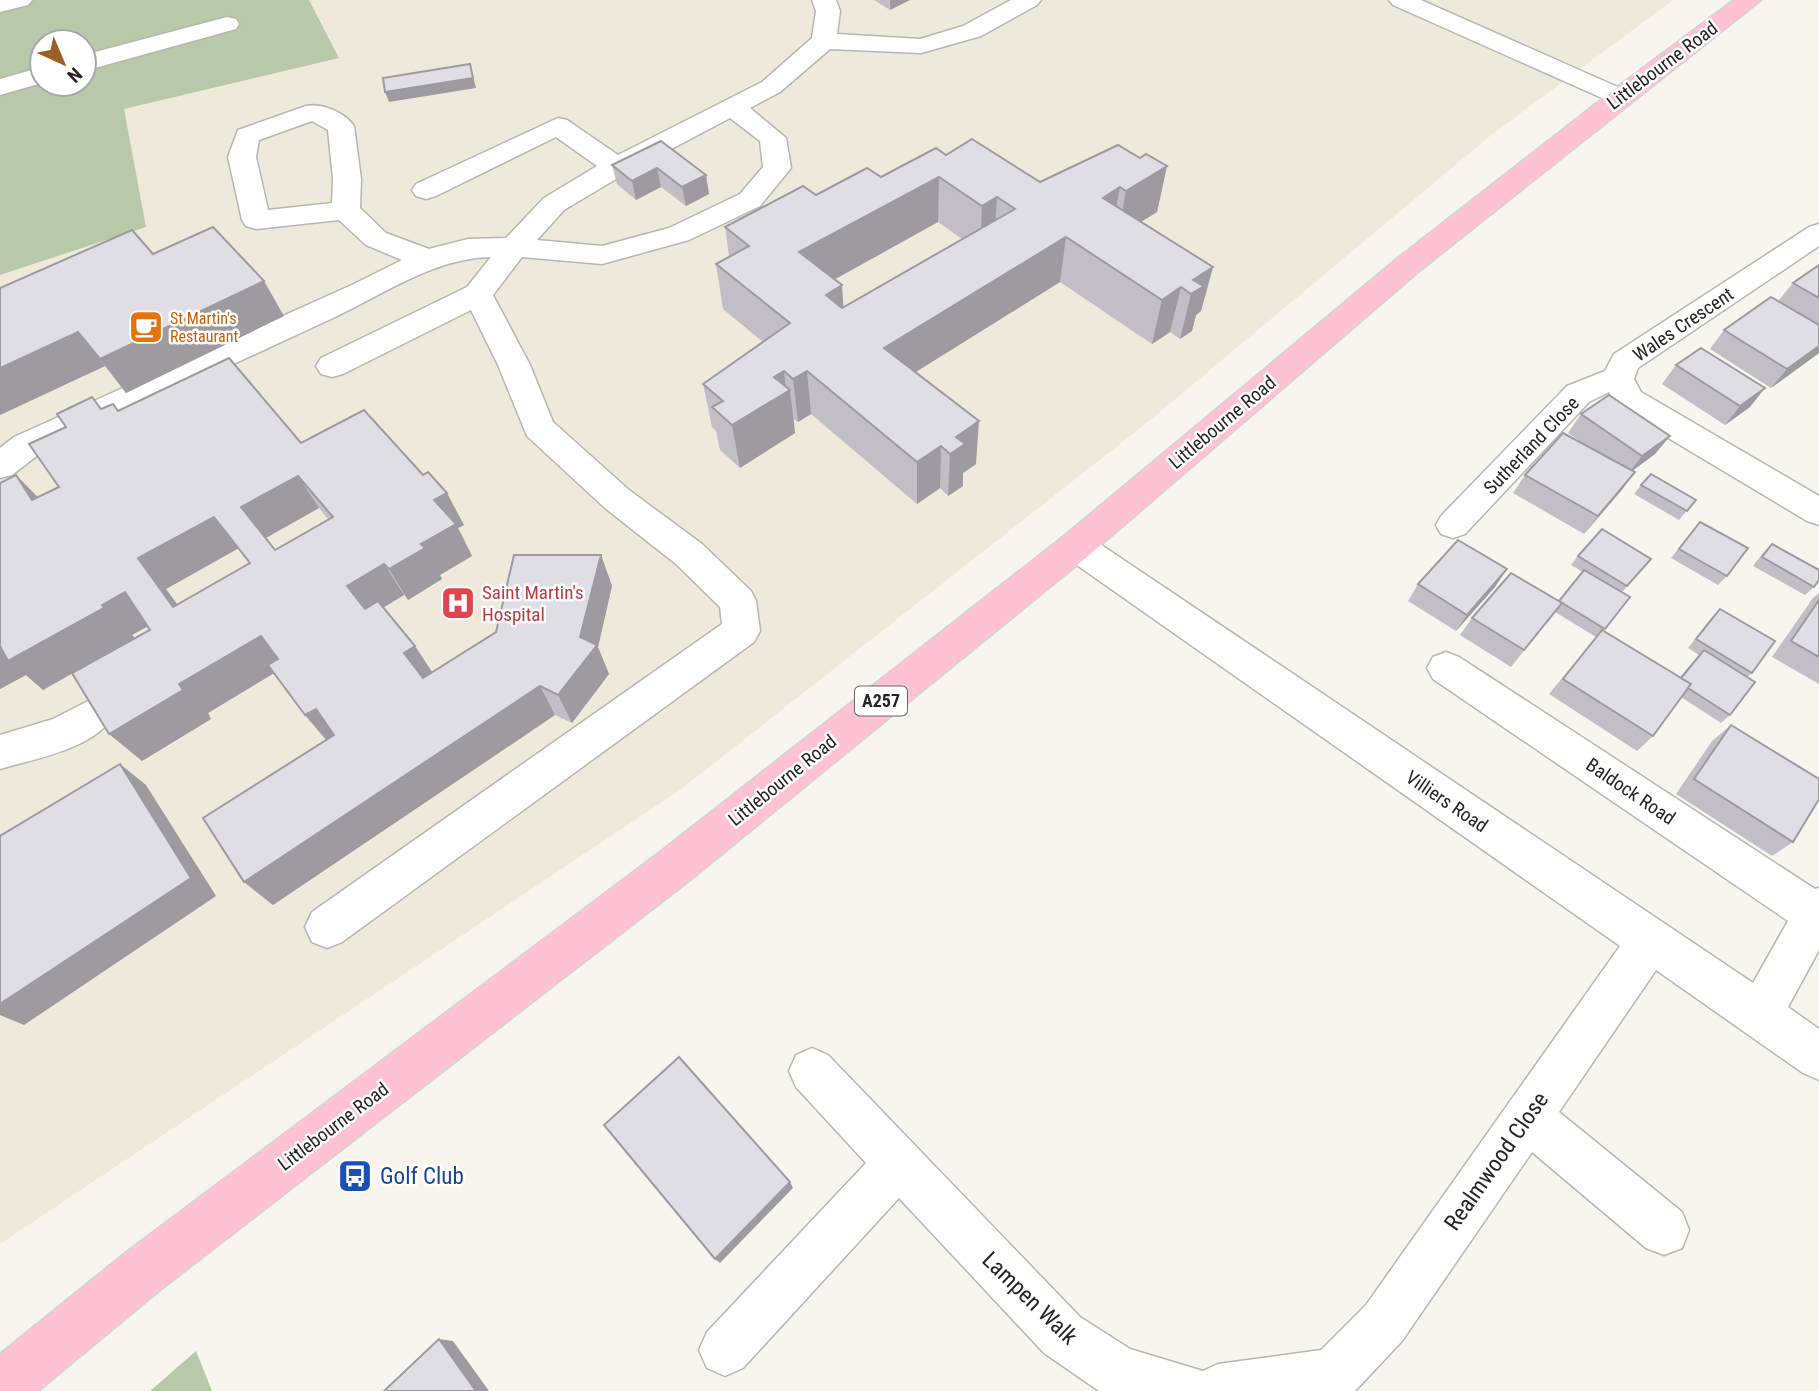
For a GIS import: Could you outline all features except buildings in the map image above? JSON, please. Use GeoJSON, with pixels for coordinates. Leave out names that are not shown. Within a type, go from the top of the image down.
{"type":"FeatureCollection","features":[{"type":"Feature","properties":{"kind":"main road","name":"Littlebourne Road"},"geometry":{"type":"LineString","coordinates":[[16,1372],[675,866],[1076,545],[1408,265],[1620,96],[1749,0]]}},
{"type":"Feature","properties":{"kind":"street"},"geometry":{"type":"LineString","coordinates":[[0,5],[20,0]]}},
{"type":"Feature","properties":{"kind":"street"},"geometry":{"type":"LineString","coordinates":[[824,0],[828,11],[824,41]]}},
{"type":"Feature","properties":{"kind":"street"},"geometry":{"type":"LineString","coordinates":[[332,366],[478,294],[514,247],[554,204],[617,167],[771,87],[790,66],[824,41],[921,46],[972,31],[1029,0]]}},
{"type":"Feature","properties":{"kind":"street"},"geometry":{"type":"LineString","coordinates":[[1401,0],[1620,96]]}},
{"type":"Feature","properties":{"kind":"street"},"geometry":{"type":"LineString","coordinates":[[98,59],[227,24]]}},
{"type":"Feature","properties":{"kind":"street"},"geometry":{"type":"LineString","coordinates":[[0,87],[28,79]]}},
{"type":"Feature","properties":{"kind":"street"},"geometry":{"type":"LineString","coordinates":[[0,466],[26,446],[365,291],[427,259],[468,248],[514,247],[602,255],[679,234],[750,200],[777,168],[773,138],[733,108]]}},
{"type":"Feature","properties":{"kind":"street"},"geometry":{"type":"LineString","coordinates":[[346,210],[256,220],[242,157],[247,136],[315,112],[341,126],[347,179],[346,210],[376,239],[427,259]]}},
{"type":"Feature","properties":{"kind":"street"},"geometry":{"type":"LineString","coordinates":[[426,190],[558,127],[617,167]]}},
{"type":"Feature","properties":{"kind":"street","name":"Wales Crescent"},"geometry":{"type":"LineString","coordinates":[[1819,233],[1625,362],[1618,379],[1629,400],[1819,512]]}},
{"type":"Feature","properties":{"kind":"street"},"geometry":{"type":"LineString","coordinates":[[327,927],[741,631],[738,601],[689,554],[617,499],[540,428],[514,365],[478,294]]}},
{"type":"Feature","properties":{"kind":"street","name":"Sutherland Close"},"geometry":{"type":"LineString","coordinates":[[1453,525],[1578,394],[1598,384],[1618,379]]}},
{"type":"Feature","properties":{"kind":"street","name":"Villiers Road"},"geometry":{"type":"LineString","coordinates":[[1076,545],[1819,1057]]}},
{"type":"Feature","properties":{"kind":"street","name":"Baldock Road"},"geometry":{"type":"LineString","coordinates":[[1446,668],[1817,911],[1760,1014]]}},
{"type":"Feature","properties":{"kind":"street"},"geometry":{"type":"LineString","coordinates":[[0,752],[64,733],[94,715]]}},
{"type":"Feature","properties":{"kind":"street","name":"Realmwood Close"},"geometry":{"type":"LineString","coordinates":[[1219,1391],[1339,1383],[1384,1323],[1650,941]]}},
{"type":"Feature","properties":{"kind":"street","name":"Lampen Walk"},"geometry":{"type":"LineString","coordinates":[[812,1071],[1062,1335],[1118,1372],[1188,1391]]}},
{"type":"Feature","properties":{"kind":"street"},"geometry":{"type":"LineString","coordinates":[[1527,1117],[1664,1230]]}},
{"type":"Feature","properties":{"kind":"street"},"geometry":{"type":"LineString","coordinates":[[725,1350],[898,1164]]}},
{"type":"Feature","properties":{"kind":"shaded area","name":"Saint Martin's Hospital"},"geometry":{"type":"Polygon","coordinates":[[[309,0],[1673,0],[1490,136],[1154,417],[680,790],[0,1244],[0,275],[145,227],[124,109],[339,58],[309,0]]]}},
{"type":"Feature","properties":{"kind":"green space"},"geometry":{"type":"Polygon","coordinates":[[[0,0],[309,0],[339,58],[124,109],[146,227],[0,275],[0,0]]]}},
{"type":"Feature","properties":{"kind":"green space"},"geometry":{"type":"Polygon","coordinates":[[[196,1351],[212,1391],[150,1391],[196,1351]]]}},
{"type":"Feature","properties":{"kind":"place","name":"St Martin's Restaurant"},"geometry":{"type":"Point","coordinates":[146,327]}},
{"type":"Feature","properties":{"kind":"place","name":"Saint Martin's Hospital"},"geometry":{"type":"Point","coordinates":[458,603]}},
{"type":"Feature","properties":{"kind":"place","name":"Golf Club"},"geometry":{"type":"Point","coordinates":[355,1176]}}]}
